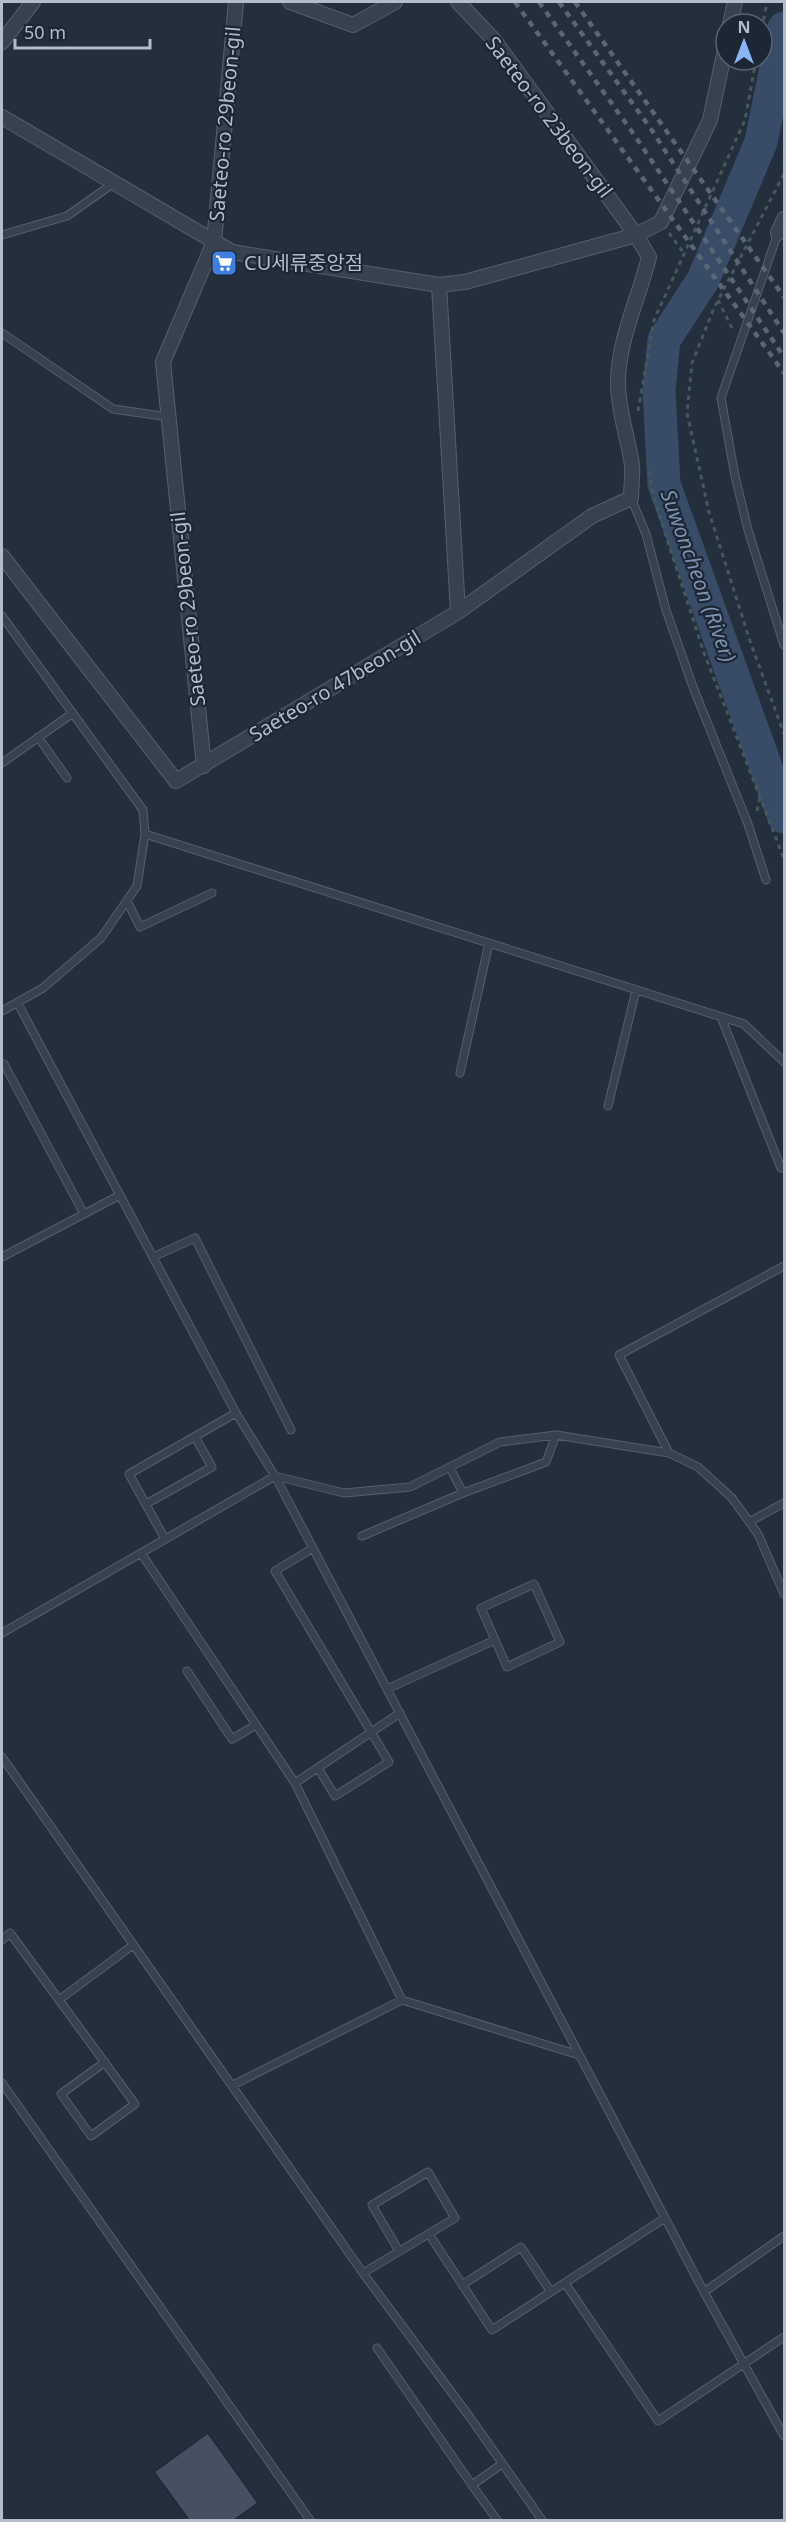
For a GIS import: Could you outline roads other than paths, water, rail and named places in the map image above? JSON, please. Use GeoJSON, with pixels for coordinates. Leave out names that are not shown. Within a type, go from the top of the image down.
{"type":"FeatureCollection","features":[{"type":"Feature","properties":{"kind":"street"},"geometry":{"type":"LineString","coordinates":[[2,42],[33,2]]}},
{"type":"Feature","properties":{"kind":"street","name":"Saeteo-ro 29beon-gil"},"geometry":{"type":"LineString","coordinates":[[204,766],[163,362],[214,242],[236,2]]}},
{"type":"Feature","properties":{"kind":"street"},"geometry":{"type":"LineString","coordinates":[[290,2],[353,25],[395,2]]}},
{"type":"Feature","properties":{"kind":"street","name":"Saeteo-ro 23beon-gil"},"geometry":{"type":"LineString","coordinates":[[458,2],[494,40],[650,257],[622,345],[618,383],[624,433],[632,465],[631,498]]}},
{"type":"Feature","properties":{"kind":"street"},"geometry":{"type":"LineString","coordinates":[[2,117],[232,252],[439,285],[465,282],[636,235],[661,222],[710,120],[720,72]]}},
{"type":"Feature","properties":{"kind":"street"},"geometry":{"type":"LineString","coordinates":[[778,233],[784,219]]}},
{"type":"Feature","properties":{"kind":"street"},"geometry":{"type":"LineString","coordinates":[[439,285],[458,612]]}},
{"type":"Feature","properties":{"kind":"street","name":"Saeteo-ro 47beon-gil"},"geometry":{"type":"LineString","coordinates":[[2,556],[176,781],[458,612],[592,516],[631,498]]}},
{"type":"Feature","properties":{"kind":"lane"},"geometry":{"type":"LineString","coordinates":[[2,235],[67,216],[114,183]]}},
{"type":"Feature","properties":{"kind":"lane"},"geometry":{"type":"LineString","coordinates":[[778,233],[721,398],[748,530],[784,645]]}},
{"type":"Feature","properties":{"kind":"lane"},"geometry":{"type":"LineString","coordinates":[[2,333],[113,409],[168,417]]}},
{"type":"Feature","properties":{"kind":"lane"},"geometry":{"type":"LineString","coordinates":[[631,498],[646,534],[666,610],[693,687],[748,825],[766,880]]}},
{"type":"Feature","properties":{"kind":"lane"},"geometry":{"type":"LineString","coordinates":[[2,616],[143,810],[145,834],[137,886],[101,938],[44,988],[2,1011]]}},
{"type":"Feature","properties":{"kind":"lane"},"geometry":{"type":"LineString","coordinates":[[2,763],[73,713]]}},
{"type":"Feature","properties":{"kind":"lane"},"geometry":{"type":"LineString","coordinates":[[38,737],[67,778]]}},
{"type":"Feature","properties":{"kind":"lane"},"geometry":{"type":"LineString","coordinates":[[145,834],[744,1024],[784,1062]]}},
{"type":"Feature","properties":{"kind":"lane"},"geometry":{"type":"LineString","coordinates":[[127,901],[140,927],[212,893]]}},
{"type":"Feature","properties":{"kind":"lane"},"geometry":{"type":"LineString","coordinates":[[460,1073],[489,943]]}},
{"type":"Feature","properties":{"kind":"lane"},"geometry":{"type":"LineString","coordinates":[[608,1106],[636,990]]}},
{"type":"Feature","properties":{"kind":"lane"},"geometry":{"type":"LineString","coordinates":[[17,1002],[236,1413],[275,1476],[704,2292],[784,2433]]}},
{"type":"Feature","properties":{"kind":"lane"},"geometry":{"type":"LineString","coordinates":[[722,1017],[781,1168]]}},
{"type":"Feature","properties":{"kind":"lane"},"geometry":{"type":"LineString","coordinates":[[2,1065],[4,1064],[84,1214]]}},
{"type":"Feature","properties":{"kind":"lane"},"geometry":{"type":"LineString","coordinates":[[2,1257],[120,1195]]}},
{"type":"Feature","properties":{"kind":"lane"},"geometry":{"type":"LineString","coordinates":[[153,1257],[195,1238],[291,1430]]}},
{"type":"Feature","properties":{"kind":"lane"},"geometry":{"type":"LineString","coordinates":[[669,1453],[619,1355],[784,1266]]}},
{"type":"Feature","properties":{"kind":"lane"},"geometry":{"type":"LineString","coordinates":[[165,1539],[129,1474],[236,1413]]}},
{"type":"Feature","properties":{"kind":"lane"},"geometry":{"type":"LineString","coordinates":[[363,1536],[463,1493],[546,1462],[556,1435]]}},
{"type":"Feature","properties":{"kind":"lane"},"geometry":{"type":"LineString","coordinates":[[2,1633],[275,1476],[344,1493],[410,1487],[500,1442],[556,1435],[669,1453],[698,1467],[732,1498],[758,1534],[784,1594]]}},
{"type":"Feature","properties":{"kind":"lane"},"geometry":{"type":"LineString","coordinates":[[146,1504],[212,1467],[195,1437]]}},
{"type":"Feature","properties":{"kind":"lane"},"geometry":{"type":"LineString","coordinates":[[450,1468],[463,1493]]}},
{"type":"Feature","properties":{"kind":"lane"},"geometry":{"type":"LineString","coordinates":[[749,1522],[784,1503]]}},
{"type":"Feature","properties":{"kind":"lane"},"geometry":{"type":"LineString","coordinates":[[313,1548],[275,1571],[390,1762],[335,1796],[318,1768]]}},
{"type":"Feature","properties":{"kind":"lane"},"geometry":{"type":"LineString","coordinates":[[141,1553],[295,1783],[402,2000]]}},
{"type":"Feature","properties":{"kind":"lane"},"geometry":{"type":"LineString","coordinates":[[534,1584],[561,1642],[507,1667],[495,1640],[481,1608],[534,1584]]}},
{"type":"Feature","properties":{"kind":"lane"},"geometry":{"type":"LineString","coordinates":[[387,1689],[495,1640]]}},
{"type":"Feature","properties":{"kind":"lane"},"geometry":{"type":"LineString","coordinates":[[187,1671],[232,1739],[256,1725]]}},
{"type":"Feature","properties":{"kind":"lane"},"geometry":{"type":"LineString","coordinates":[[295,1783],[400,1713]]}},
{"type":"Feature","properties":{"kind":"lane"},"geometry":{"type":"LineString","coordinates":[[2,1757],[363,2273],[542,2520]]}},
{"type":"Feature","properties":{"kind":"lane"},"geometry":{"type":"LineString","coordinates":[[2,1940],[10,1933],[105,2062],[135,2104],[91,2136],[61,2094],[105,2062]]}},
{"type":"Feature","properties":{"kind":"lane"},"geometry":{"type":"LineString","coordinates":[[59,2000],[133,1946]]}},
{"type":"Feature","properties":{"kind":"lane"},"geometry":{"type":"LineString","coordinates":[[233,2085],[402,2000],[579,2055]]}},
{"type":"Feature","properties":{"kind":"lane"},"geometry":{"type":"LineString","coordinates":[[2,2083],[310,2520]]}},
{"type":"Feature","properties":{"kind":"lane"},"geometry":{"type":"LineString","coordinates":[[363,2273],[399,2252],[455,2218],[428,2172],[372,2205],[399,2252]]}},
{"type":"Feature","properties":{"kind":"lane"},"geometry":{"type":"LineString","coordinates":[[429,2234],[492,2330],[665,2218]]}},
{"type":"Feature","properties":{"kind":"lane"},"geometry":{"type":"LineString","coordinates":[[704,2292],[784,2236]]}},
{"type":"Feature","properties":{"kind":"lane"},"geometry":{"type":"LineString","coordinates":[[462,2285],[521,2247],[551,2292]]}},
{"type":"Feature","properties":{"kind":"lane"},"geometry":{"type":"LineString","coordinates":[[565,2283],[658,2421],[784,2337]]}},
{"type":"Feature","properties":{"kind":"lane"},"geometry":{"type":"LineString","coordinates":[[377,2348],[497,2520]]}},
{"type":"Feature","properties":{"kind":"lane"},"geometry":{"type":"LineString","coordinates":[[472,2484],[502,2464]]}},
{"type":"Feature","properties":{"kind":"waterway","name":"Suwoncheon (River)"},"geometry":{"type":"LineString","coordinates":[[784,28],[761,142],[703,280],[664,340],[659,391],[664,484],[784,817]]}},
{"type":"Feature","properties":{"kind":"railway"},"geometry":{"type":"LineString","coordinates":[[515,2],[784,373]]}},
{"type":"Feature","properties":{"kind":"railway"},"geometry":{"type":"LineString","coordinates":[[539,2],[635,136],[784,357]]}},
{"type":"Feature","properties":{"kind":"railway"},"geometry":{"type":"LineString","coordinates":[[559,2],[651,129],[784,333]]}},
{"type":"Feature","properties":{"kind":"railway"},"geometry":{"type":"LineString","coordinates":[[575,2],[784,297]]}},
{"type":"Feature","properties":{"kind":"place","name":"CU세류중앙점"},"geometry":{"type":"Point","coordinates":[224,263]}}]}
